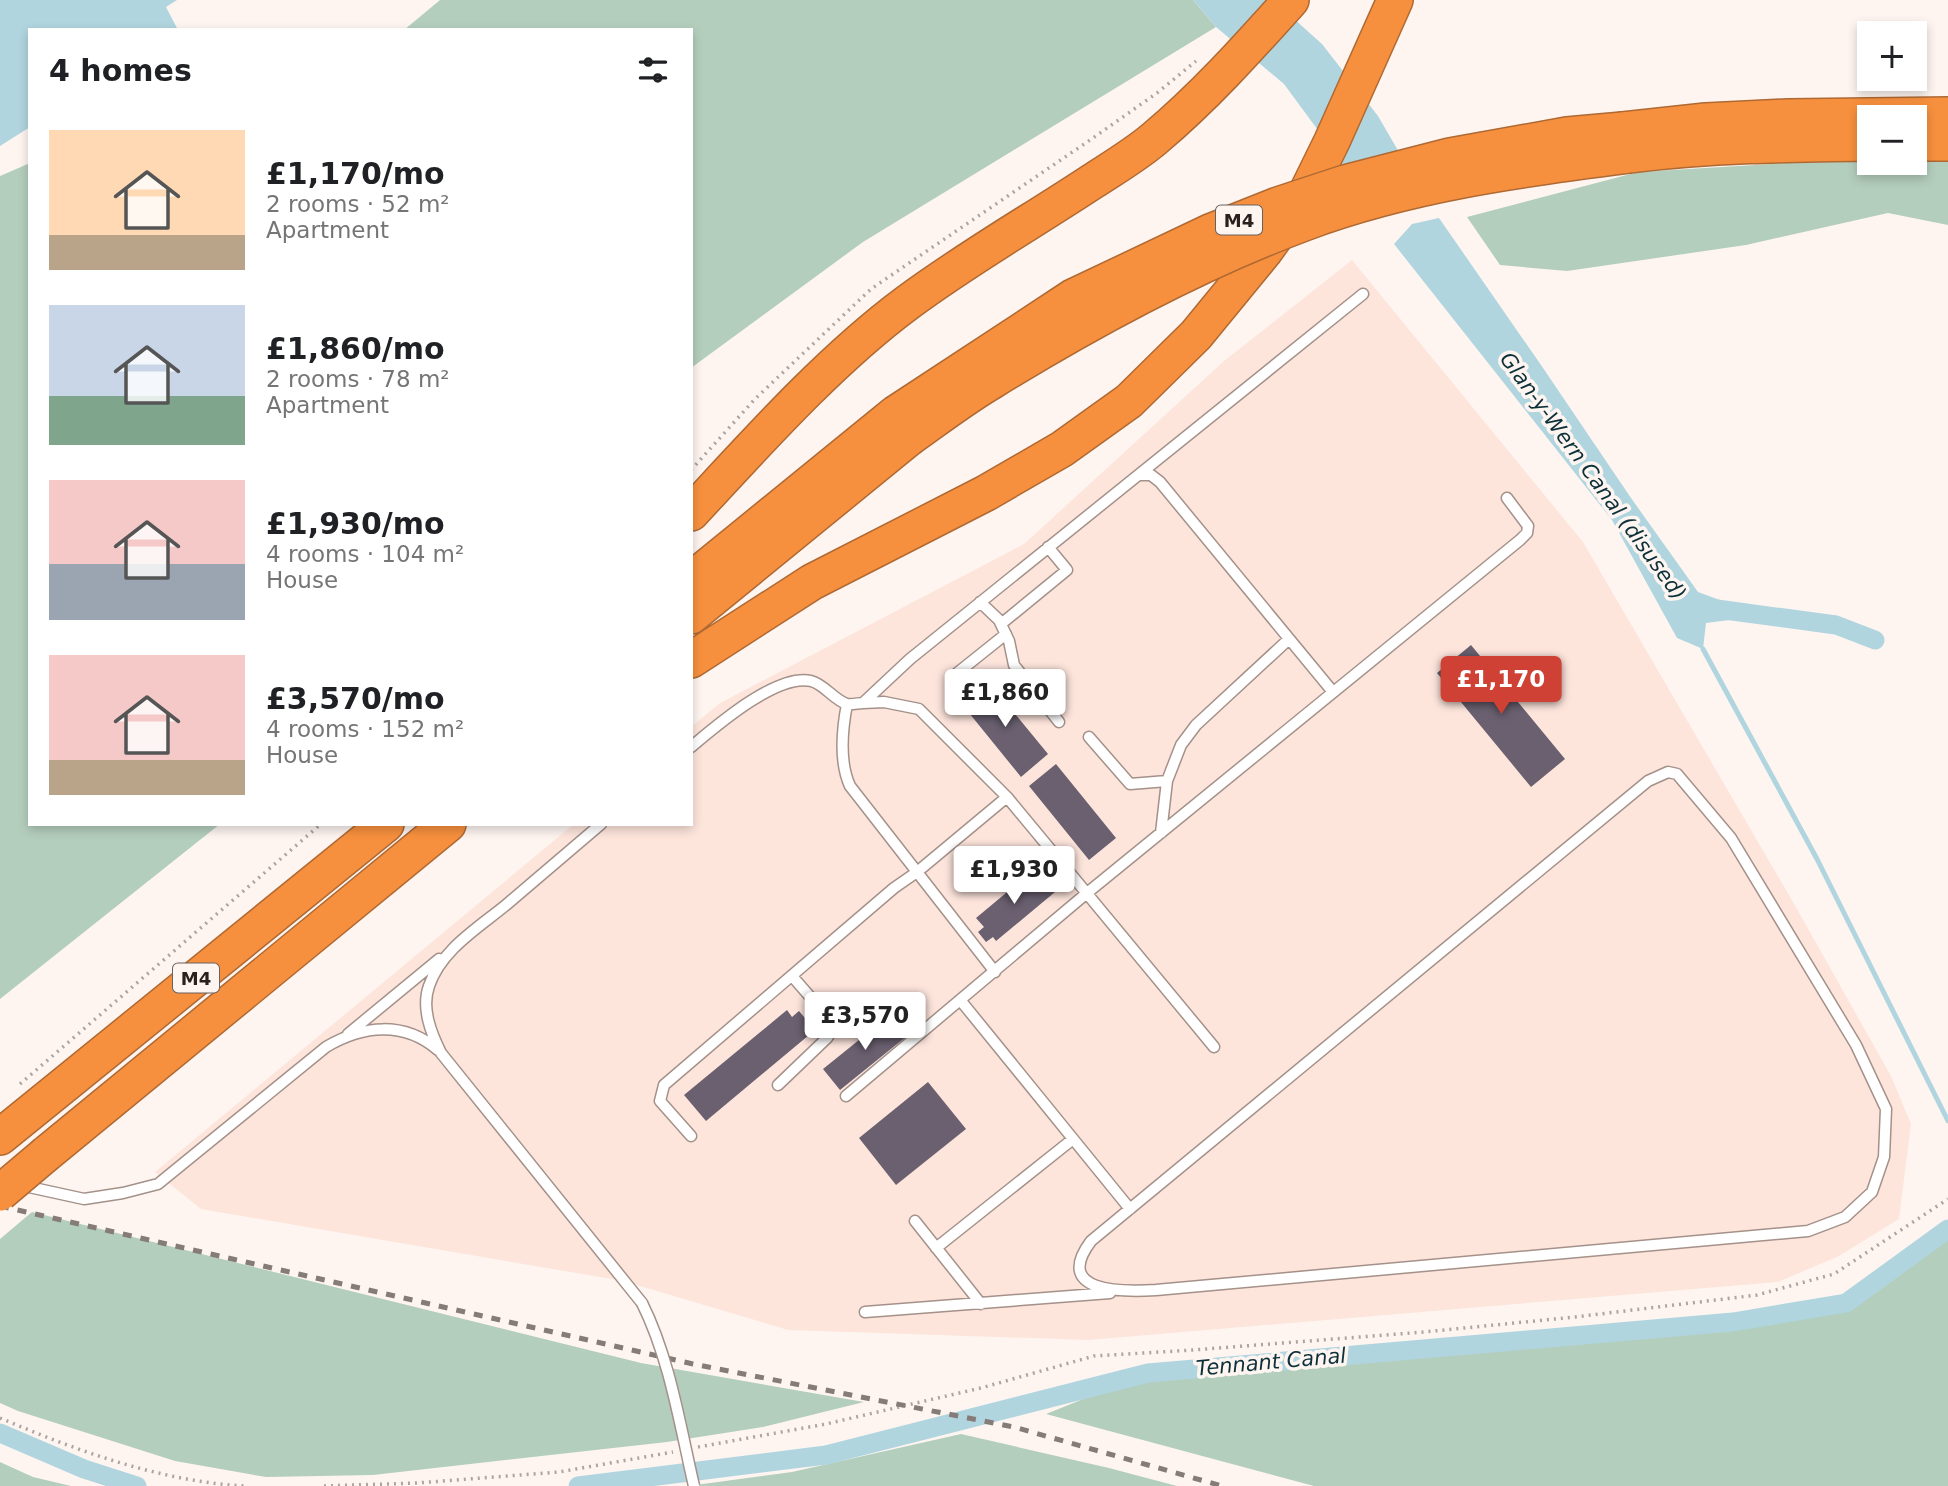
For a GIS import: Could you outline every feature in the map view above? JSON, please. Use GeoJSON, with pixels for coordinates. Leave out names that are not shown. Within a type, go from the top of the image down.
{"type":"FeatureCollection","features":[{"type":"Feature","properties":{"kind":"highway"},"geometry":{"type":"LineString","coordinates":[[693,511],[772,427],[841,360],[904,305],[963,262],[1021,229],[1153,140],[1227,72],[1291,0]]}},
{"type":"Feature","properties":{"kind":"highway","name":"M4"},"geometry":{"type":"LineString","coordinates":[[693,659],[812,582],[986,493],[1062,449],[1129,401],[1196,335],[1306,194],[1389,12]]}},
{"type":"Feature","properties":{"kind":"highway","name":"M4"},"geometry":{"type":"LineString","coordinates":[[693,579],[902,426],[990,382],[1143,295],[1222,257],[1305,222],[1438,185],[1706,121],[1948,115]]}},
{"type":"Feature","properties":{"kind":"highway","name":"M4"},"geometry":{"type":"LineString","coordinates":[[1627,142],[1678,149],[1857,143]]}},
{"type":"Feature","properties":{"kind":"highway"},"geometry":{"type":"LineString","coordinates":[[1927,143],[1948,143]]}},
{"type":"Feature","properties":{"kind":"highway","name":"M4"},"geometry":{"type":"LineString","coordinates":[[693,614],[902,426]]}},
{"type":"Feature","properties":{"kind":"highway","name":"M4"},"geometry":{"type":"LineString","coordinates":[[3,1134],[384,826]]}},
{"type":"Feature","properties":{"kind":"highway","name":"M4"},"geometry":{"type":"LineString","coordinates":[[0,1193],[446,826]]}},
{"type":"Feature","properties":{"kind":"highway","name":"M4"},"geometry":{"type":"LineString","coordinates":[[397,867],[459,826]]}},
{"type":"Feature","properties":{"kind":"lane"},"geometry":{"type":"LineString","coordinates":[[863,703],[910,659],[1363,294]]}},
{"type":"Feature","properties":{"kind":"lane"},"geometry":{"type":"LineString","coordinates":[[1139,475],[1151,474],[1160,482],[1333,692]]}},
{"type":"Feature","properties":{"kind":"lane"},"geometry":{"type":"LineString","coordinates":[[846,1096],[1087,893],[1527,533],[1528,526],[1507,498]]}},
{"type":"Feature","properties":{"kind":"lane"},"geometry":{"type":"LineString","coordinates":[[956,674],[1067,570],[1048,547]]}},
{"type":"Feature","properties":{"kind":"lane"},"geometry":{"type":"LineString","coordinates":[[980,602],[1004,629],[1014,665],[1059,722]]}},
{"type":"Feature","properties":{"kind":"lane"},"geometry":{"type":"LineString","coordinates":[[1161,833],[1167,781],[1181,745],[1196,725],[1289,639]]}},
{"type":"Feature","properties":{"kind":"lane"},"geometry":{"type":"LineString","coordinates":[[693,745],[740,707],[780,686],[799,680],[813,681],[847,704],[884,702],[919,709],[1007,797],[1214,1047]]}},
{"type":"Feature","properties":{"kind":"lane"},"geometry":{"type":"LineString","coordinates":[[847,704],[843,760],[850,786],[995,972]]}},
{"type":"Feature","properties":{"kind":"lane"},"geometry":{"type":"LineString","coordinates":[[1089,737],[1130,783],[1167,781]]}},
{"type":"Feature","properties":{"kind":"lane"},"geometry":{"type":"LineString","coordinates":[[865,1312],[981,1304],[1132,1291],[1808,1231],[1845,1217],[1872,1192],[1884,1157],[1886,1109],[1856,1045],[1731,838],[1677,774],[1668,772],[1648,781],[1091,1241],[1081,1254],[1079,1269],[1086,1281],[1096,1287],[1132,1291]]}},
{"type":"Feature","properties":{"kind":"lane"},"geometry":{"type":"LineString","coordinates":[[691,1136],[660,1101],[664,1085],[894,888],[1007,797]]}},
{"type":"Feature","properties":{"kind":"lane"},"geometry":{"type":"LineString","coordinates":[[0,1180],[83,1199],[158,1185],[316,1056],[345,1036],[599,826]]}},
{"type":"Feature","properties":{"kind":"lane"},"geometry":{"type":"LineString","coordinates":[[458,943],[437,968],[428,988],[426,1011],[431,1034],[441,1053],[642,1303],[653,1324],[661,1352],[694,1486]]}},
{"type":"Feature","properties":{"kind":"lane"},"geometry":{"type":"LineString","coordinates":[[778,1085],[832,1030],[832,1022],[792,976]]}},
{"type":"Feature","properties":{"kind":"lane"},"geometry":{"type":"LineString","coordinates":[[961,1000],[1130,1209]]}},
{"type":"Feature","properties":{"kind":"lane"},"geometry":{"type":"LineString","coordinates":[[345,1036],[369,1030],[400,1031],[423,1038],[441,1053]]}},
{"type":"Feature","properties":{"kind":"lane"},"geometry":{"type":"LineString","coordinates":[[936,1248],[1073,1139]]}},
{"type":"Feature","properties":{"kind":"lane"},"geometry":{"type":"LineString","coordinates":[[915,1221],[981,1304]]}},
{"type":"Feature","properties":{"kind":"path"},"geometry":{"type":"LineString","coordinates":[[10,1092],[319,826]]}},
{"type":"Feature","properties":{"kind":"path"},"geometry":{"type":"LineString","coordinates":[[693,1448],[839,1421],[981,1388],[1094,1356],[1424,1332],[1757,1295],[1834,1274],[1948,1199]]}},
{"type":"Feature","properties":{"kind":"path"},"geometry":{"type":"LineString","coordinates":[[0,1418],[55,1441],[152,1472],[244,1486]]}},
{"type":"Feature","properties":{"kind":"path"},"geometry":{"type":"LineString","coordinates":[[324,1486],[559,1472],[680,1450]]}},
{"type":"Feature","properties":{"kind":"shaded area"},"geometry":{"type":"Polygon","coordinates":[[[1352,260],[1583,542],[1891,1076],[1911,1124],[1899,1219],[1839,1256],[1778,1282],[1088,1340],[788,1330],[623,1281],[201,1209],[155,1172],[572,826],[693,826],[693,725],[720,703],[1024,544],[1224,361],[1352,260]]]}},
{"type":"Feature","properties":{"kind":"green space"},"geometry":{"type":"Polygon","coordinates":[[[440,0],[1193,0],[1216,27],[863,242],[693,367],[693,28],[406,28],[440,0]]]}},
{"type":"Feature","properties":{"kind":"green space"},"geometry":{"type":"Polygon","coordinates":[[[1948,156],[1948,225],[1888,213],[1746,245],[1567,271],[1500,265],[1467,217],[1638,172],[1857,159],[1857,175],[1927,175],[1927,157],[1948,156]]]}},
{"type":"Feature","properties":{"kind":"green space"},"geometry":{"type":"Polygon","coordinates":[[[28,164],[28,826],[217,826],[0,999],[0,176],[28,164]]]}},
{"type":"Feature","properties":{"kind":"green space"},"geometry":{"type":"Polygon","coordinates":[[[32,1212],[641,1363],[864,1402],[763,1427],[667,1442],[373,1475],[266,1477],[175,1461],[0,1403],[0,1239],[32,1212]]]}},
{"type":"Feature","properties":{"kind":"green space"},"geometry":{"type":"Polygon","coordinates":[[[1948,1229],[1948,1486],[1314,1486],[1046,1414],[1148,1373],[1733,1322],[1846,1303],[1948,1229]]]}},
{"type":"Feature","properties":{"kind":"green space"},"geometry":{"type":"Polygon","coordinates":[[[961,1434],[1177,1486],[688,1486],[792,1472],[961,1434]]]}},
{"type":"Feature","properties":{"kind":"green space"},"geometry":{"type":"Polygon","coordinates":[[[0,1462],[33,1477],[71,1486],[0,1486],[0,1462]]]}},
{"type":"Feature","properties":{"kind":"water"},"geometry":{"type":"Polygon","coordinates":[[[0,0],[177,0],[166,7],[177,28],[28,28],[28,128],[0,146],[0,0]]]}},
{"type":"Feature","properties":{"kind":"water"},"geometry":{"type":"Polygon","coordinates":[[[1193,0],[1273,0],[1322,44],[1378,116],[1403,159],[1362,190],[1284,84],[1216,27],[1193,0]]]}},
{"type":"Feature","properties":{"kind":"water"},"geometry":{"type":"Polygon","coordinates":[[[1439,218],[1698,592],[1728,603],[1740,603],[1743,612],[1737,619],[1706,623],[1703,649],[1677,638],[1612,520],[1394,244],[1412,224],[1439,218]]]}},
{"type":"Feature","properties":{"kind":"building"},"geometry":{"type":"Polygon","coordinates":[[[1471,645],[1565,759],[1531,787],[1437,673],[1471,645]]]}},
{"type":"Feature","properties":{"kind":"building"},"geometry":{"type":"Polygon","coordinates":[[[988,681],[1048,754],[1021,777],[961,703],[988,681]]]}},
{"type":"Feature","properties":{"kind":"building"},"geometry":{"type":"Polygon","coordinates":[[[1056,764],[1116,838],[1089,860],[1029,786],[1056,764]]]}},
{"type":"Feature","properties":{"kind":"building"},"geometry":{"type":"Polygon","coordinates":[[[1036,868],[1055,892],[996,941],[993,937],[986,942],[978,932],[984,927],[976,918],[1036,868]]]}},
{"type":"Feature","properties":{"kind":"building"},"geometry":{"type":"Polygon","coordinates":[[[787,1010],[792,1017],[799,1011],[815,1030],[706,1121],[684,1095],[787,1010]]]}},
{"type":"Feature","properties":{"kind":"building"},"geometry":{"type":"Polygon","coordinates":[[[890,1015],[907,1036],[840,1090],[823,1069],[890,1015]]]}},
{"type":"Feature","properties":{"kind":"building"},"geometry":{"type":"Polygon","coordinates":[[[928,1082],[966,1129],[896,1185],[859,1138],[928,1082]]]}},
{"type":"Feature","properties":{"kind":"waterway","name":"Glan-y-Wern Canal (disused)"},"geometry":{"type":"LineString","coordinates":[[1717,609],[1836,625],[1875,640]]}},
{"type":"Feature","properties":{"kind":"waterway"},"geometry":{"type":"LineString","coordinates":[[1703,649],[1817,859],[1948,1121]]}},
{"type":"Feature","properties":{"kind":"waterway","name":"Tennant Canal"},"geometry":{"type":"LineString","coordinates":[[578,1486],[826,1455],[1148,1373],[1733,1322],[1846,1303],[1948,1229]]}},
{"type":"Feature","properties":{"kind":"waterway","name":"Tennant Canal"},"geometry":{"type":"LineString","coordinates":[[0,1433],[84,1469],[137,1486]]}},
{"type":"Feature","properties":{"kind":"railway"},"geometry":{"type":"LineString","coordinates":[[0,1206],[693,1364],[1014,1427],[1222,1486]]}}]}
